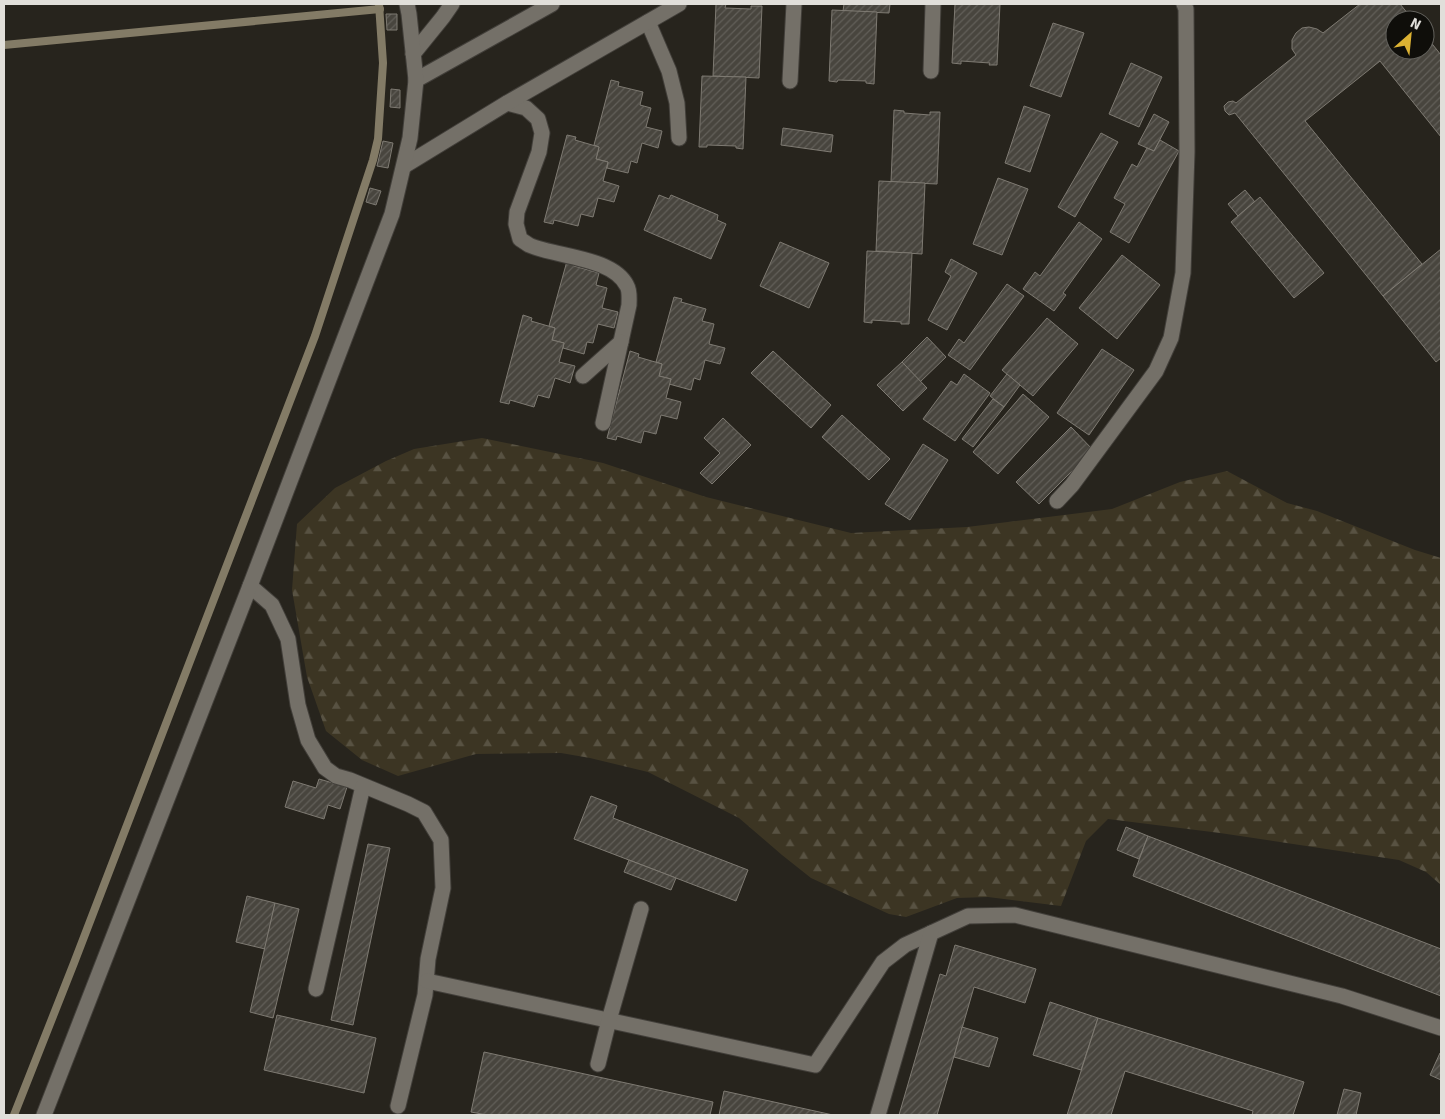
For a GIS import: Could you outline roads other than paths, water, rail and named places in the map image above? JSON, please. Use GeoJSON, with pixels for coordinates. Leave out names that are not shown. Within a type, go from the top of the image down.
{"type":"FeatureCollection","features":[{"type":"Feature","properties":{"kind":"street"},"geometry":{"type":"LineString","coordinates":[[44,1115],[250,586],[392,214],[410,138],[416,80],[407,4]]}},
{"type":"Feature","properties":{"kind":"street"},"geometry":{"type":"LineString","coordinates":[[413,54],[452,4]]}},
{"type":"Feature","properties":{"kind":"street"},"geometry":{"type":"LineString","coordinates":[[416,80],[552,4]]}},
{"type":"Feature","properties":{"kind":"street"},"geometry":{"type":"LineString","coordinates":[[404,166],[507,103],[679,4]]}},
{"type":"Feature","properties":{"kind":"street"},"geometry":{"type":"LineString","coordinates":[[790,81],[794,4]]}},
{"type":"Feature","properties":{"kind":"street"},"geometry":{"type":"LineString","coordinates":[[931,70],[933,4]]}},
{"type":"Feature","properties":{"kind":"street"},"geometry":{"type":"LineString","coordinates":[[1057,501],[1072,485],[1156,371],[1171,338],[1183,273],[1188,152],[1186,9],[1184,4]]}},
{"type":"Feature","properties":{"kind":"street"},"geometry":{"type":"LineString","coordinates":[[648,22],[669,71],[677,103],[679,138]]}},
{"type":"Feature","properties":{"kind":"street"},"geometry":{"type":"LineString","coordinates":[[507,103],[526,108],[538,119],[542,133],[539,152],[517,212],[516,224],[520,239],[529,245],[547,251],[594,262],[621,276],[628,288],[629,305],[603,423]]}},
{"type":"Feature","properties":{"kind":"street"},"geometry":{"type":"LineString","coordinates":[[583,376],[621,342]]}},
{"type":"Feature","properties":{"kind":"street"},"geometry":{"type":"LineString","coordinates":[[250,586],[272,604],[288,639],[298,705],[308,740],[325,768],[336,776],[424,812],[441,840],[444,888],[428,959],[425,995],[398,1106]]}},
{"type":"Feature","properties":{"kind":"street"},"geometry":{"type":"LineString","coordinates":[[316,988],[357,783]]}},
{"type":"Feature","properties":{"kind":"street"},"geometry":{"type":"LineString","coordinates":[[598,1064],[641,909]]}},
{"type":"Feature","properties":{"kind":"street"},"geometry":{"type":"LineString","coordinates":[[427,981],[814,1065],[883,962],[905,945],[968,916],[1015,915],[1342,996],[1441,1028]]}},
{"type":"Feature","properties":{"kind":"street"},"geometry":{"type":"LineString","coordinates":[[878,1115],[931,933]]}},
{"type":"Feature","properties":{"kind":"waterway"},"geometry":{"type":"LineString","coordinates":[[14,1115],[315,336],[373,160],[378,139],[383,63],[379,4]]}},
{"type":"Feature","properties":{"kind":"waterway"},"geometry":{"type":"LineString","coordinates":[[4,45],[380,9]]}}]}
